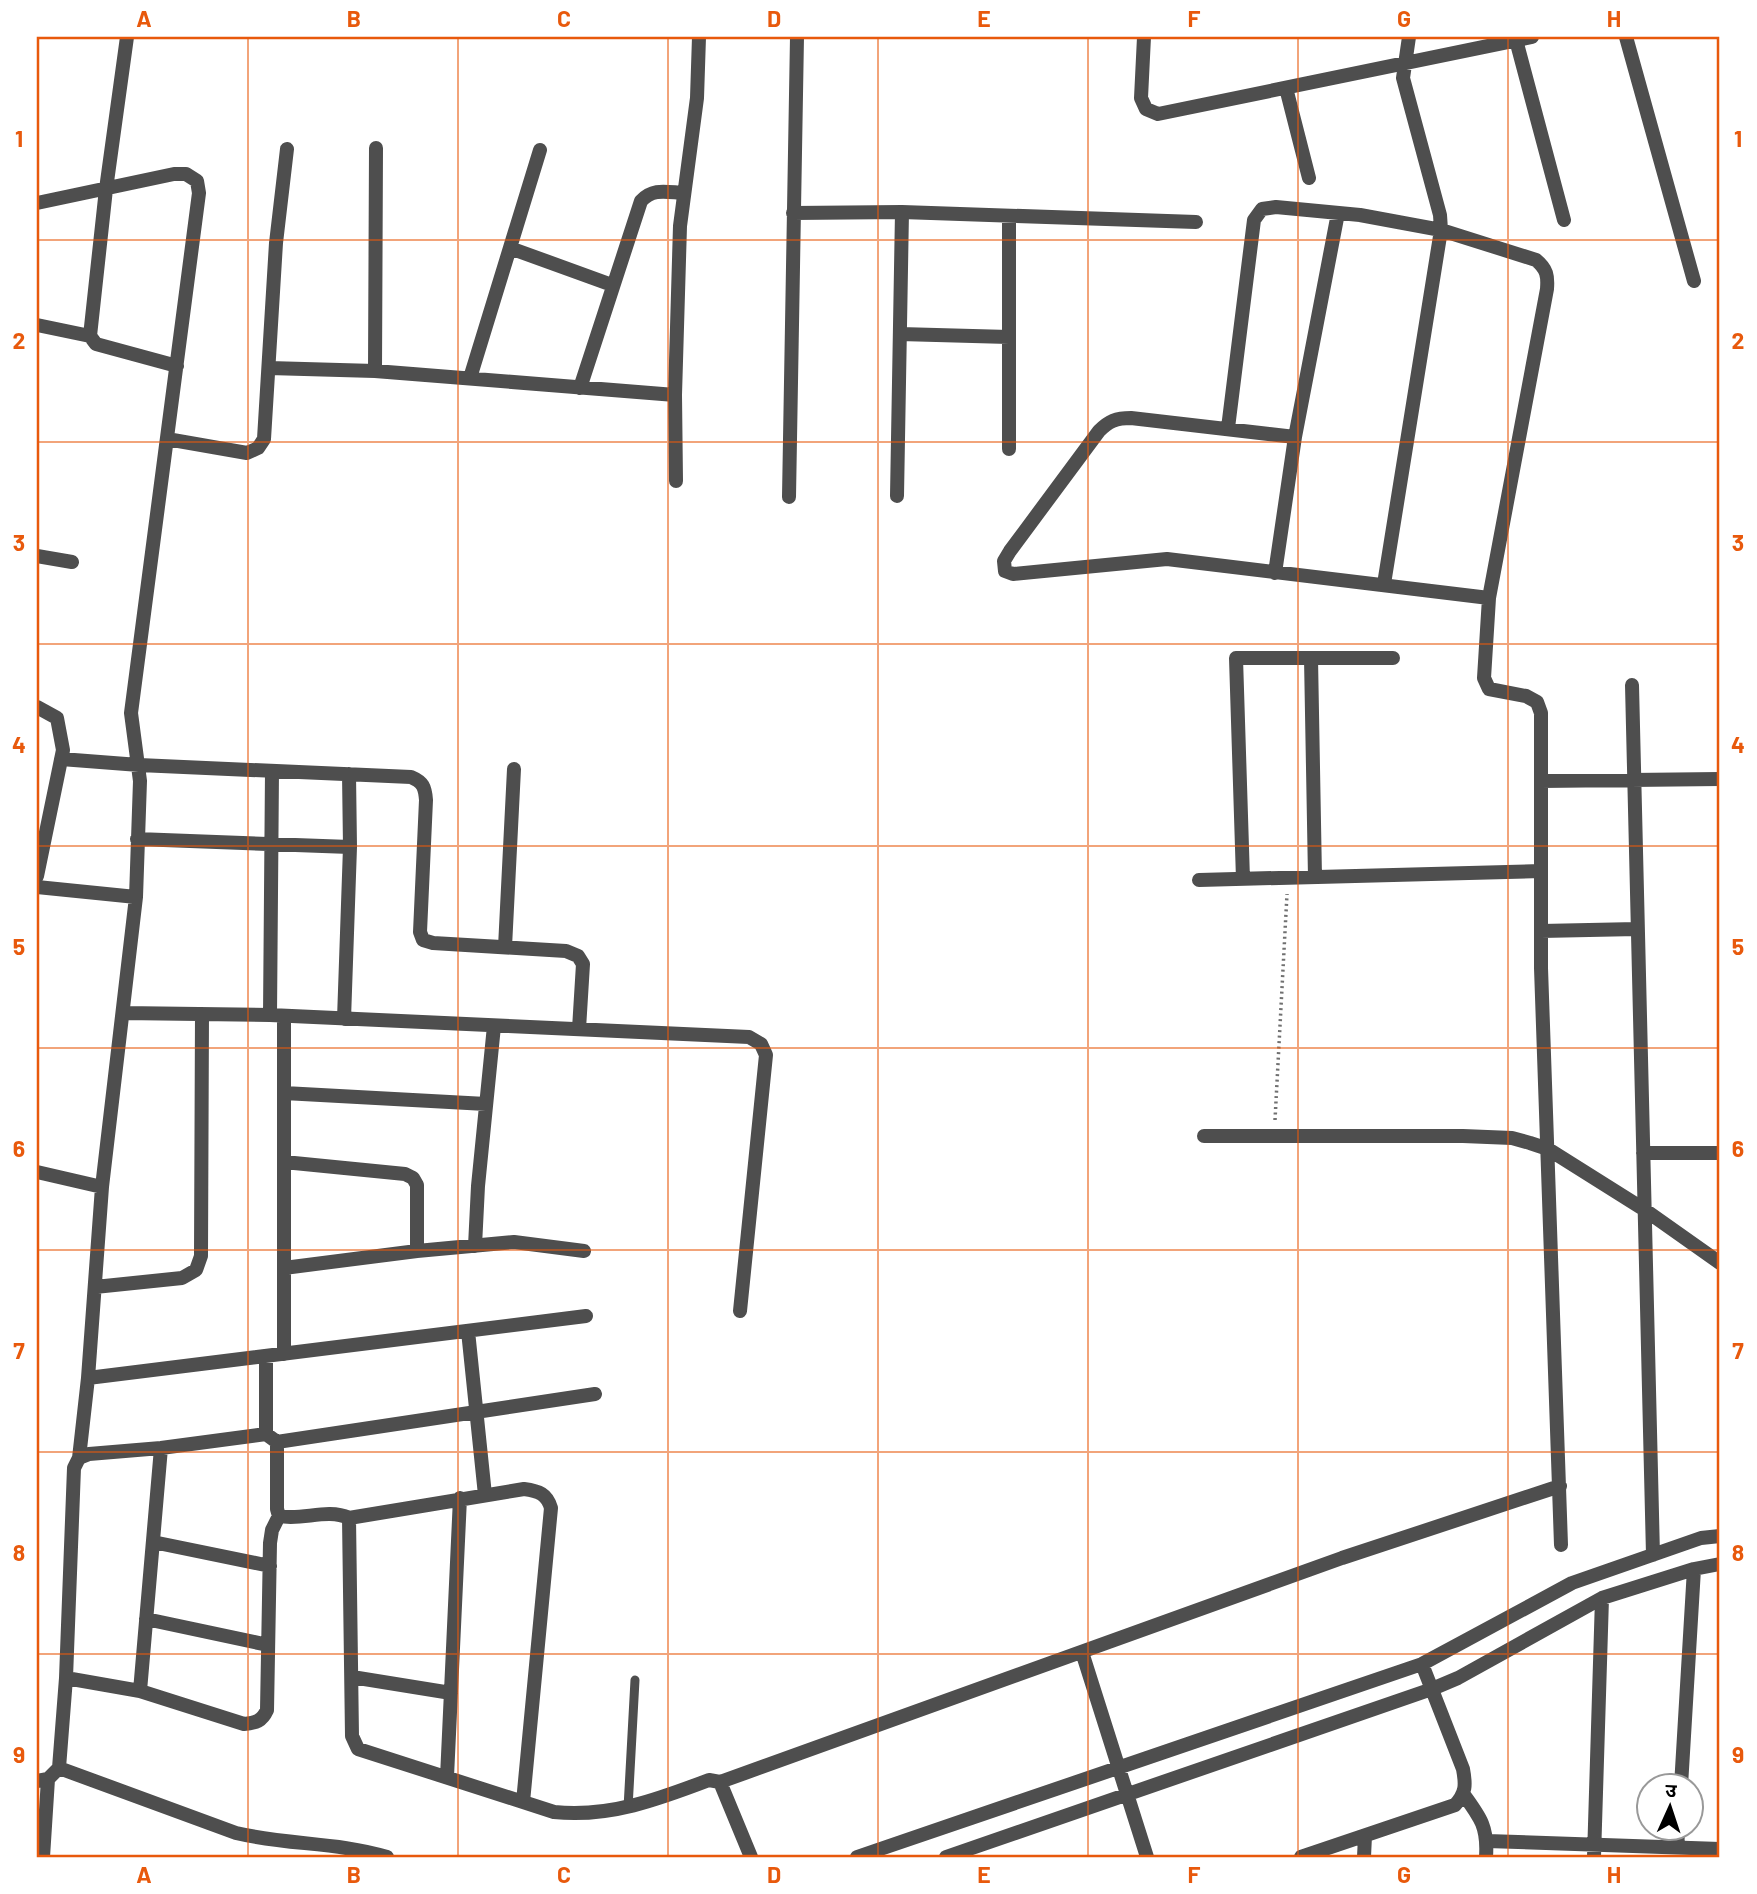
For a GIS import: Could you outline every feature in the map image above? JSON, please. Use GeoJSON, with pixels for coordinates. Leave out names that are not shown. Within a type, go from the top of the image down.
{"type":"FeatureCollection","features":[{"type":"Feature","properties":{"kind":"street"},"geometry":{"type":"LineString","coordinates":[[90,336],[106,189],[127,37]]}},
{"type":"Feature","properties":{"kind":"street"},"geometry":{"type":"LineString","coordinates":[[676,481],[675,395],[683,193],[697,99],[699,37]]}},
{"type":"Feature","properties":{"kind":"street"},"geometry":{"type":"LineString","coordinates":[[789,497],[797,37]]}},
{"type":"Feature","properties":{"kind":"street"},"geometry":{"type":"LineString","coordinates":[[1144,37],[1141,98],[1146,109],[1158,114],[1532,37]]}},
{"type":"Feature","properties":{"kind":"street"},"geometry":{"type":"LineString","coordinates":[[1384,584],[1441,230],[1440,215],[1403,78],[1409,37]]}},
{"type":"Feature","properties":{"kind":"street"},"geometry":{"type":"LineString","coordinates":[[1626,37],[1694,281]]}},
{"type":"Feature","properties":{"kind":"street"},"geometry":{"type":"LineString","coordinates":[[1516,40],[1564,219]]}},
{"type":"Feature","properties":{"kind":"street"},"geometry":{"type":"LineString","coordinates":[[1286,88],[1309,178]]}},
{"type":"Feature","properties":{"kind":"street"},"geometry":{"type":"LineString","coordinates":[[375,371],[376,148]]}},
{"type":"Feature","properties":{"kind":"street"},"geometry":{"type":"LineString","coordinates":[[167,439],[247,453],[258,448],[264,439],[276,243],[287,149]]}},
{"type":"Feature","properties":{"kind":"street"},"geometry":{"type":"LineString","coordinates":[[470,378],[540,150]]}},
{"type":"Feature","properties":{"kind":"street"},"geometry":{"type":"LineString","coordinates":[[37,202],[174,174],[186,174],[197,181],[199,193],[131,713],[139,765],[136,897],[102,1186],[88,1378],[79,1458],[74,1468],[66,1678],[59,1768]]}},
{"type":"Feature","properties":{"kind":"street"},"geometry":{"type":"LineString","coordinates":[[580,388],[641,201],[656,191],[683,193]]}},
{"type":"Feature","properties":{"kind":"street"},"geometry":{"type":"LineString","coordinates":[[1228,428],[1254,220],[1262,209],[1276,207],[1338,213],[1441,230],[1536,260],[1545,268],[1548,277],[1489,598],[1484,678],[1489,689],[1526,696],[1537,702],[1541,713],[1541,931],[1561,1545]]}},
{"type":"Feature","properties":{"kind":"street"},"geometry":{"type":"LineString","coordinates":[[793,213],[902,212],[1196,222]]}},
{"type":"Feature","properties":{"kind":"street"},"geometry":{"type":"LineString","coordinates":[[897,496],[902,212]]}},
{"type":"Feature","properties":{"kind":"street"},"geometry":{"type":"LineString","coordinates":[[1275,573],[1295,438],[1338,213]]}},
{"type":"Feature","properties":{"kind":"street"},"geometry":{"type":"LineString","coordinates":[[1009,216],[1009,449]]}},
{"type":"Feature","properties":{"kind":"street"},"geometry":{"type":"LineString","coordinates":[[510,248],[612,285]]}},
{"type":"Feature","properties":{"kind":"street"},"geometry":{"type":"LineString","coordinates":[[37,325],[90,336],[96,344],[177,366]]}},
{"type":"Feature","properties":{"kind":"street"},"geometry":{"type":"LineString","coordinates":[[900,334],[1009,337]]}},
{"type":"Feature","properties":{"kind":"street"},"geometry":{"type":"LineString","coordinates":[[269,368],[375,371],[675,395]]}},
{"type":"Feature","properties":{"kind":"street"},"geometry":{"type":"LineString","coordinates":[[1295,438],[1228,428],[1118,418],[1109,422],[1099,431],[1010,551],[1004,561],[1005,571],[1013,575],[1167,558],[1489,598]]}},
{"type":"Feature","properties":{"kind":"street"},"geometry":{"type":"LineString","coordinates":[[37,556],[72,562]]}},
{"type":"Feature","properties":{"kind":"street"},"geometry":{"type":"LineString","coordinates":[[1244,879],[1236,658],[1393,658]]}},
{"type":"Feature","properties":{"kind":"street"},"geometry":{"type":"LineString","coordinates":[[1311,658],[1315,877]]}},
{"type":"Feature","properties":{"kind":"street"},"geometry":{"type":"LineString","coordinates":[[1632,685],[1653,1555]]}},
{"type":"Feature","properties":{"kind":"street"},"geometry":{"type":"LineString","coordinates":[[37,707],[57,718],[63,750],[37,876]]}},
{"type":"Feature","properties":{"kind":"street"},"geometry":{"type":"LineString","coordinates":[[61,758],[139,765],[411,776],[421,781],[425,789],[419,932],[423,940],[433,943],[566,951],[578,956],[583,964],[579,1029]]}},
{"type":"Feature","properties":{"kind":"street"},"geometry":{"type":"LineString","coordinates":[[505,947],[514,769]]}},
{"type":"Feature","properties":{"kind":"street"},"geometry":{"type":"LineString","coordinates":[[272,771],[277,1016],[284,1093],[284,1353]]}},
{"type":"Feature","properties":{"kind":"street"},"geometry":{"type":"LineString","coordinates":[[344,1019],[350,847],[349,774]]}},
{"type":"Feature","properties":{"kind":"street"},"geometry":{"type":"LineString","coordinates":[[1541,781],[1720,779]]}},
{"type":"Feature","properties":{"kind":"street"},"geometry":{"type":"LineString","coordinates":[[137,839],[350,847]]}},
{"type":"Feature","properties":{"kind":"street"},"geometry":{"type":"LineString","coordinates":[[1199,880],[1541,872]]}},
{"type":"Feature","properties":{"kind":"street"},"geometry":{"type":"LineString","coordinates":[[37,887],[136,897]]}},
{"type":"Feature","properties":{"kind":"street"},"geometry":{"type":"LineString","coordinates":[[1541,931],[1637,929]]}},
{"type":"Feature","properties":{"kind":"street"},"geometry":{"type":"LineString","coordinates":[[123,1013],[277,1016],[749,1037],[761,1044],[766,1055],[740,1311]]}},
{"type":"Feature","properties":{"kind":"street"},"geometry":{"type":"LineString","coordinates":[[95,1287],[182,1278],[196,1270],[201,1256],[202,1014]]}},
{"type":"Feature","properties":{"kind":"street"},"geometry":{"type":"LineString","coordinates":[[475,1246],[494,1026]]}},
{"type":"Feature","properties":{"kind":"street"},"geometry":{"type":"LineString","coordinates":[[284,1093],[486,1104]]}},
{"type":"Feature","properties":{"kind":"street"},"geometry":{"type":"LineString","coordinates":[[1204,1136],[1512,1138],[1548,1149],[1645,1210],[1720,1263]]}},
{"type":"Feature","properties":{"kind":"street"},"geometry":{"type":"LineString","coordinates":[[1643,1153],[1720,1153]]}},
{"type":"Feature","properties":{"kind":"street"},"geometry":{"type":"LineString","coordinates":[[284,1162],[404,1174],[413,1178],[417,1185],[417,1251]]}},
{"type":"Feature","properties":{"kind":"street"},"geometry":{"type":"LineString","coordinates":[[37,1172],[102,1186]]}},
{"type":"Feature","properties":{"kind":"street"},"geometry":{"type":"LineString","coordinates":[[284,1268],[514,1242],[584,1251]]}},
{"type":"Feature","properties":{"kind":"street"},"geometry":{"type":"LineString","coordinates":[[88,1378],[586,1316]]}},
{"type":"Feature","properties":{"kind":"street"},"geometry":{"type":"LineString","coordinates":[[468,1331],[485,1495]]}},
{"type":"Feature","properties":{"kind":"street"},"geometry":{"type":"LineString","coordinates":[[66,1678],[140,1691],[244,1724],[256,1723],[263,1718],[267,1710],[272,1530],[279,1516],[276,1509],[265,1356]]}},
{"type":"Feature","properties":{"kind":"street"},"geometry":{"type":"LineString","coordinates":[[79,1458],[89,1454],[271,1438],[595,1394]]}},
{"type":"Feature","properties":{"kind":"street"},"geometry":{"type":"LineString","coordinates":[[140,1691],[161,1448]]}},
{"type":"Feature","properties":{"kind":"street"},"geometry":{"type":"LineString","coordinates":[[349,1518],[352,1736],[358,1749],[554,1812],[569,1813],[628,1808],[709,1780],[720,1782],[1342,1558],[1560,1486]]}},
{"type":"Feature","properties":{"kind":"street"},"geometry":{"type":"LineString","coordinates":[[279,1516],[288,1518],[339,1514],[349,1518],[524,1489],[538,1491],[548,1498],[551,1508],[523,1802]]}},
{"type":"Feature","properties":{"kind":"street"},"geometry":{"type":"LineString","coordinates":[[447,1777],[460,1498]]}},
{"type":"Feature","properties":{"kind":"street"},"geometry":{"type":"LineString","coordinates":[[857,1857],[1422,1664],[1572,1583],[1701,1538],[1720,1536]]}},
{"type":"Feature","properties":{"kind":"street"},"geometry":{"type":"LineString","coordinates":[[153,1542],[270,1566]]}},
{"type":"Feature","properties":{"kind":"street"},"geometry":{"type":"LineString","coordinates":[[946,1857],[1432,1689],[1458,1678],[1602,1598],[1694,1569],[1720,1564]]}},
{"type":"Feature","properties":{"kind":"street"},"geometry":{"type":"LineString","coordinates":[[1682,1772],[1694,1569]]}},
{"type":"Feature","properties":{"kind":"street"},"geometry":{"type":"LineString","coordinates":[[1595,1851],[1602,1598]]}},
{"type":"Feature","properties":{"kind":"street"},"geometry":{"type":"LineString","coordinates":[[146,1619],[268,1645]]}},
{"type":"Feature","properties":{"kind":"street"},"geometry":{"type":"LineString","coordinates":[[1082,1652],[1147,1857]]}},
{"type":"Feature","properties":{"kind":"street"},"geometry":{"type":"LineString","coordinates":[[1305,1857],[1455,1805],[1464,1795],[1466,1783],[1463,1769],[1422,1664]]}},
{"type":"Feature","properties":{"kind":"street"},"geometry":{"type":"LineString","coordinates":[[352,1677],[451,1693]]}},
{"type":"Feature","properties":{"kind":"street"},"geometry":{"type":"LineString","coordinates":[[43,1857],[42,1780],[59,1768]]}},
{"type":"Feature","properties":{"kind":"street"},"geometry":{"type":"LineString","coordinates":[[59,1768],[236,1833],[257,1838],[357,1848],[387,1857]]}},
{"type":"Feature","properties":{"kind":"street"},"geometry":{"type":"LineString","coordinates":[[720,1782],[751,1857]]}},
{"type":"Feature","properties":{"kind":"street"},"geometry":{"type":"LineString","coordinates":[[1464,1795],[1485,1827],[1486,1857]]}},
{"type":"Feature","properties":{"kind":"street"},"geometry":{"type":"LineString","coordinates":[[1364,1857],[1365,1836]]}},
{"type":"Feature","properties":{"kind":"street"},"geometry":{"type":"LineString","coordinates":[[1487,1841],[1595,1851],[1677,1852],[1720,1849]]}},
{"type":"Feature","properties":{"kind":"lane"},"geometry":{"type":"LineString","coordinates":[[628,1808],[635,1680]]}},
{"type":"Feature","properties":{"kind":"path"},"geometry":{"type":"LineString","coordinates":[[1274,1136],[1288,878]]}}]}
